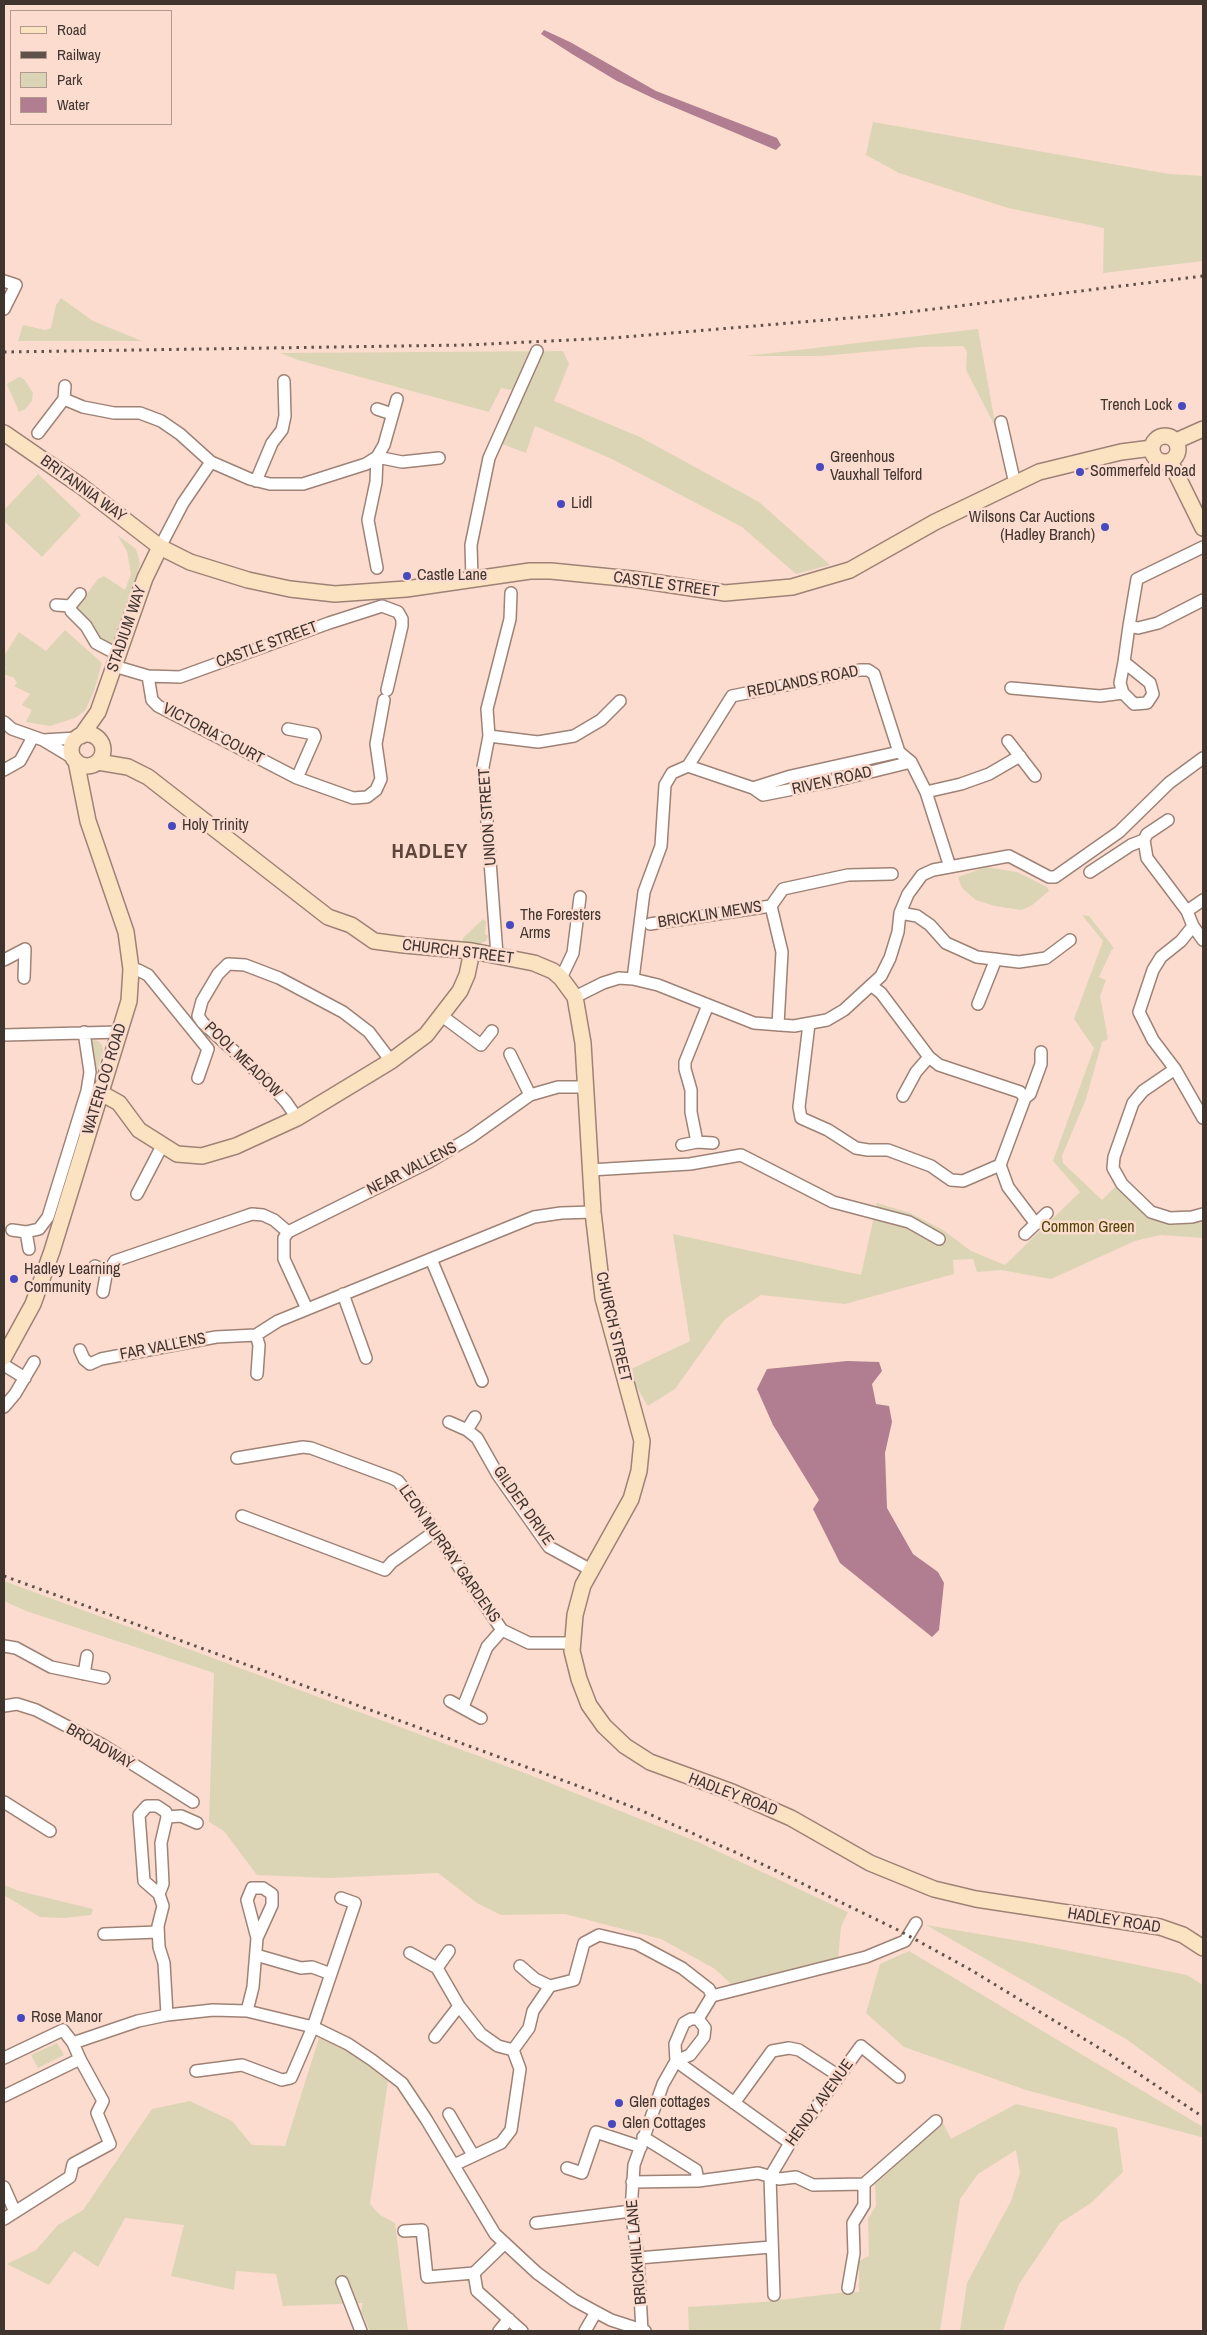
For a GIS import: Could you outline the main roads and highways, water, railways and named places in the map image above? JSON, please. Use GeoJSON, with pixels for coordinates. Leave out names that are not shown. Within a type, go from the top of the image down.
{"type":"FeatureCollection","features":[{"type":"Feature","properties":{"kind":"water"},"geometry":{"type":"Polygon","coordinates":[[[544,30],[570,42],[656,91],[777,138],[781,145],[776,150],[657,100],[617,81],[541,34],[544,30]]]}},
{"type":"Feature","properties":{"kind":"water"},"geometry":{"type":"Polygon","coordinates":[[[847,1361],[879,1362],[882,1371],[872,1384],[876,1404],[889,1406],[892,1422],[885,1453],[887,1508],[913,1554],[938,1572],[944,1583],[939,1630],[932,1637],[840,1563],[813,1509],[819,1500],[773,1425],[757,1389],[767,1369],[847,1361]]]}},
{"type":"Feature","properties":{"kind":"railway"},"geometry":{"type":"LineString","coordinates":[[4,352],[466,345],[612,338],[885,315],[1203,276]]}},
{"type":"Feature","properties":{"kind":"railway"},"geometry":{"type":"LineString","coordinates":[[4,1576],[581,1787],[640,1810],[764,1865],[898,1930],[971,1970],[1109,2054],[1203,2117]]}},
{"type":"Feature","properties":{"kind":"place","name":"Trench Lock"},"geometry":{"type":"Point","coordinates":[1182,406]}},
{"type":"Feature","properties":{"kind":"place","name":"Greenhous Vauxhall Telford"},"geometry":{"type":"Point","coordinates":[820,467]}},
{"type":"Feature","properties":{"kind":"place","name":"Sommerfeld Road"},"geometry":{"type":"Point","coordinates":[1080,472]}},
{"type":"Feature","properties":{"kind":"place","name":"Lidl"},"geometry":{"type":"Point","coordinates":[561,504]}},
{"type":"Feature","properties":{"kind":"place","name":"Wilsons Car Auctions (Hadley Branch)"},"geometry":{"type":"Point","coordinates":[1105,527]}},
{"type":"Feature","properties":{"kind":"place","name":"Castle Lane"},"geometry":{"type":"Point","coordinates":[407,576]}},
{"type":"Feature","properties":{"kind":"place","name":"Holy Trinity"},"geometry":{"type":"Point","coordinates":[172,826]}},
{"type":"Feature","properties":{"kind":"place","name":"The Foresters Arms"},"geometry":{"type":"Point","coordinates":[510,925]}},
{"type":"Feature","properties":{"kind":"place","name":"Hadley Learning Community"},"geometry":{"type":"Point","coordinates":[14,1279]}},
{"type":"Feature","properties":{"kind":"place","name":"Rose Manor"},"geometry":{"type":"Point","coordinates":[21,2018]}},
{"type":"Feature","properties":{"kind":"place","name":"Glen cottages"},"geometry":{"type":"Point","coordinates":[619,2103]}},
{"type":"Feature","properties":{"kind":"place","name":"Glen Cottages"},"geometry":{"type":"Point","coordinates":[612,2124]}},
{"type":"Feature","properties":{"kind":"district","name":"HADLEY"},"geometry":{"type":"Point","coordinates":[430,852]}},
{"type":"Feature","properties":{"kind":"park label","name":"Common Green"},"geometry":{"type":"Point","coordinates":[1088,1228]}}]}
